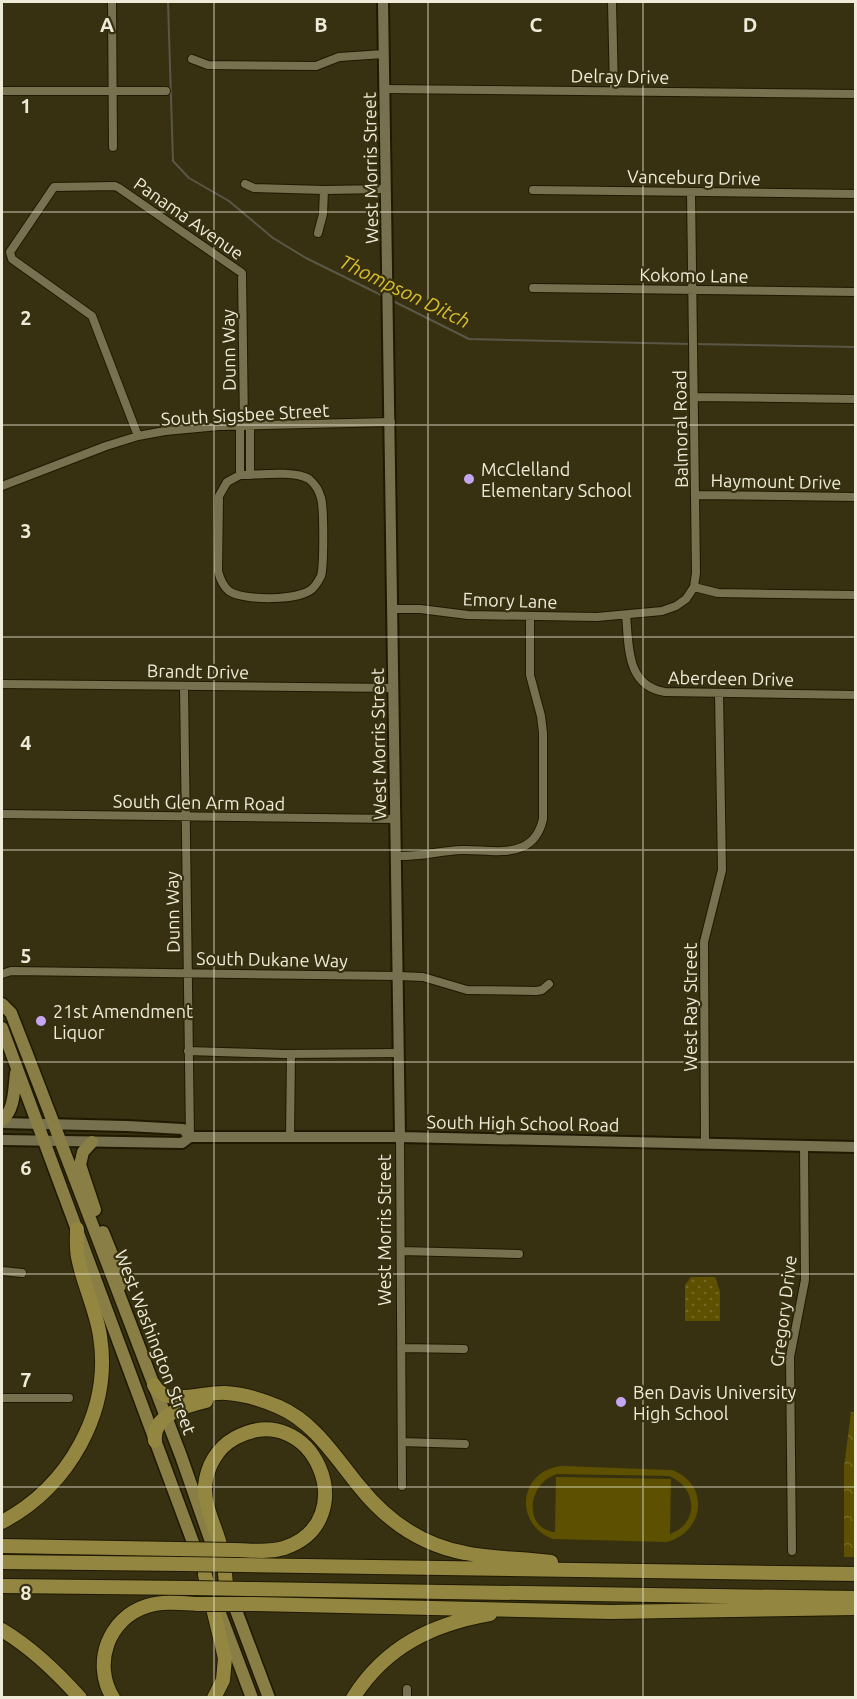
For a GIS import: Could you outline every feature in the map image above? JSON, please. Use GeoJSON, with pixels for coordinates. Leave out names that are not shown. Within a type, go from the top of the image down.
{"type":"FeatureCollection","features":[{"type":"Feature","properties":{"kind":"highway"},"geometry":{"type":"LineString","coordinates":[[2,1522],[29,1505],[59,1477],[82,1442],[98,1400],[102,1367],[101,1338],[78,1256],[77,1229]]}},
{"type":"Feature","properties":{"kind":"highway"},"geometry":{"type":"LineString","coordinates":[[154,1385],[158,1391],[170,1397],[213,1392],[228,1393],[260,1400],[281,1408],[303,1422],[324,1443],[382,1511],[398,1524],[426,1540],[464,1553],[612,1571]]}},
{"type":"Feature","properties":{"kind":"highway"},"geometry":{"type":"LineString","coordinates":[[155,1441],[156,1427],[165,1417],[194,1403],[241,1396]]}},
{"type":"Feature","properties":{"kind":"highway"},"geometry":{"type":"LineString","coordinates":[[2,1546],[177,1549],[234,1550],[284,1548],[308,1533],[318,1518],[325,1495],[321,1469],[306,1446],[294,1438],[277,1432],[249,1433],[227,1444],[211,1463],[206,1480],[206,1496],[221,1548],[226,1584]]}},
{"type":"Feature","properties":{"kind":"highway"},"geometry":{"type":"LineString","coordinates":[[2,1562],[855,1574]]}},
{"type":"Feature","properties":{"kind":"highway"},"geometry":{"type":"LineString","coordinates":[[205,1575],[225,1658],[223,1680],[214,1698]]}},
{"type":"Feature","properties":{"kind":"highway"},"geometry":{"type":"LineString","coordinates":[[2,1586],[855,1598]]}},
{"type":"Feature","properties":{"kind":"highway"},"geometry":{"type":"LineString","coordinates":[[113,1698],[104,1675],[103,1659],[108,1640],[118,1624],[138,1610],[153,1605],[254,1604],[513,1608],[529,1611]]}},
{"type":"Feature","properties":{"kind":"highway"},"geometry":{"type":"LineString","coordinates":[[353,1698],[380,1664],[403,1646],[424,1633],[467,1618],[529,1611],[635,1612],[855,1608]]}},
{"type":"Feature","properties":{"kind":"highway"},"geometry":{"type":"LineString","coordinates":[[2,1630],[47,1662],[80,1698]]}},
{"type":"Feature","properties":{"kind":"main road","name":"West Washington Street"},"geometry":{"type":"LineString","coordinates":[[2,1004],[11,1013],[61,1142],[270,1698]]}},
{"type":"Feature","properties":{"kind":"main road","name":"West Washington Street"},"geometry":{"type":"LineString","coordinates":[[2,1028],[252,1698]]}},
{"type":"Feature","properties":{"kind":"main road"},"geometry":{"type":"LineString","coordinates":[[2,1122],[10,1108],[16,1068]]}},
{"type":"Feature","properties":{"kind":"main road"},"geometry":{"type":"LineString","coordinates":[[92,1142],[83,1152],[80,1165],[118,1269],[122,1305]]}},
{"type":"Feature","properties":{"kind":"street"},"geometry":{"type":"LineString","coordinates":[[112,2],[113,147]]}},
{"type":"Feature","properties":{"kind":"street","name":"West Morris Street"},"geometry":{"type":"LineString","coordinates":[[383,2],[391,422],[402,1486]]}},
{"type":"Feature","properties":{"kind":"street"},"geometry":{"type":"LineString","coordinates":[[612,2],[614,91]]}},
{"type":"Feature","properties":{"kind":"street"},"geometry":{"type":"LineString","coordinates":[[192,59],[207,64],[316,66],[339,57],[384,54]]}},
{"type":"Feature","properties":{"kind":"street","name":"Delray Drive"},"geometry":{"type":"LineString","coordinates":[[385,89],[855,94]]}},
{"type":"Feature","properties":{"kind":"street"},"geometry":{"type":"LineString","coordinates":[[2,91],[166,92]]}},
{"type":"Feature","properties":{"kind":"street"},"geometry":{"type":"LineString","coordinates":[[245,184],[255,188],[386,189]]}},
{"type":"Feature","properties":{"kind":"street","name":"Panama Avenue"},"geometry":{"type":"LineString","coordinates":[[138,436],[92,316],[12,259],[10,252],[54,187],[115,186],[242,273]]}},
{"type":"Feature","properties":{"kind":"street"},"geometry":{"type":"LineString","coordinates":[[318,233],[323,214],[324,190]]}},
{"type":"Feature","properties":{"kind":"street","name":"Vanceburg Drive"},"geometry":{"type":"LineString","coordinates":[[533,190],[855,194]]}},
{"type":"Feature","properties":{"kind":"street","name":"Balmoral Road"},"geometry":{"type":"LineString","coordinates":[[692,192],[696,495],[694,586]]}},
{"type":"Feature","properties":{"kind":"street","name":"Dunn Way"},"geometry":{"type":"LineString","coordinates":[[242,273],[245,426]]}},
{"type":"Feature","properties":{"kind":"street","name":"Kokomo Lane"},"geometry":{"type":"LineString","coordinates":[[533,288],[855,292]]}},
{"type":"Feature","properties":{"kind":"street"},"geometry":{"type":"LineString","coordinates":[[694,397],[855,399]]}},
{"type":"Feature","properties":{"kind":"street","name":"South Sigsbee Street"},"geometry":{"type":"LineString","coordinates":[[2,486],[138,436],[185,428],[391,422]]}},
{"type":"Feature","properties":{"kind":"street"},"geometry":{"type":"LineString","coordinates":[[240,475],[245,426]]}},
{"type":"Feature","properties":{"kind":"street"},"geometry":{"type":"LineString","coordinates":[[245,426],[250,475]]}},
{"type":"Feature","properties":{"kind":"street"},"geometry":{"type":"LineString","coordinates":[[240,475],[250,475],[297,475],[306,478],[316,486],[322,502],[322,570],[314,587],[304,595],[244,596],[228,589],[220,580],[218,500],[230,480],[240,475]]}},
{"type":"Feature","properties":{"kind":"street","name":"Haymount Drive"},"geometry":{"type":"LineString","coordinates":[[696,495],[855,497]]}},
{"type":"Feature","properties":{"kind":"street"},"geometry":{"type":"LineString","coordinates":[[626,615],[671,609],[686,599],[694,586],[718,593],[855,595]]}},
{"type":"Feature","properties":{"kind":"street","name":"Emory Lane"},"geometry":{"type":"LineString","coordinates":[[393,609],[420,609],[468,615],[626,615]]}},
{"type":"Feature","properties":{"kind":"street","name":"Aberdeen Drive"},"geometry":{"type":"LineString","coordinates":[[626,615],[631,661],[636,675],[645,685],[662,692],[855,695]]}},
{"type":"Feature","properties":{"kind":"street"},"geometry":{"type":"LineString","coordinates":[[396,856],[418,856],[458,850],[512,850],[523,847],[537,835],[543,822],[543,733],[530,675],[530,616]]}},
{"type":"Feature","properties":{"kind":"street","name":"Brandt Drive"},"geometry":{"type":"LineString","coordinates":[[2,684],[394,688]]}},
{"type":"Feature","properties":{"kind":"street","name":"Dunn Way"},"geometry":{"type":"LineString","coordinates":[[184,686],[190,1137]]}},
{"type":"Feature","properties":{"kind":"street","name":"West Ray Street"},"geometry":{"type":"LineString","coordinates":[[705,1143],[704,942],[722,870],[719,693]]}},
{"type":"Feature","properties":{"kind":"street","name":"South Glen Arm Road"},"geometry":{"type":"LineString","coordinates":[[2,814],[396,819]]}},
{"type":"Feature","properties":{"kind":"street","name":"South Dukane Way"},"geometry":{"type":"LineString","coordinates":[[2,974],[11,971],[398,976],[423,977],[467,990],[536,991],[542,990],[549,984]]}},
{"type":"Feature","properties":{"kind":"street"},"geometry":{"type":"LineString","coordinates":[[188,1051],[291,1054],[399,1053]]}},
{"type":"Feature","properties":{"kind":"street"},"geometry":{"type":"LineString","coordinates":[[290,1137],[291,1054]]}},
{"type":"Feature","properties":{"kind":"street","name":"South High School Road"},"geometry":{"type":"LineString","coordinates":[[2,1122],[183,1129],[190,1137]]}},
{"type":"Feature","properties":{"kind":"street","name":"South High School Road"},"geometry":{"type":"LineString","coordinates":[[2,1140],[182,1143],[190,1137],[400,1137],[855,1147]]}},
{"type":"Feature","properties":{"kind":"street","name":"Gregory Drive"},"geometry":{"type":"LineString","coordinates":[[792,1551],[790,1366],[791,1347],[805,1280],[804,1147]]}},
{"type":"Feature","properties":{"kind":"street"},"geometry":{"type":"LineString","coordinates":[[401,1251],[519,1254]]}},
{"type":"Feature","properties":{"kind":"street"},"geometry":{"type":"LineString","coordinates":[[2,1271],[22,1273]]}},
{"type":"Feature","properties":{"kind":"street"},"geometry":{"type":"LineString","coordinates":[[401,1348],[464,1349]]}},
{"type":"Feature","properties":{"kind":"street"},"geometry":{"type":"LineString","coordinates":[[2,1398],[69,1398]]}},
{"type":"Feature","properties":{"kind":"street"},"geometry":{"type":"LineString","coordinates":[[402,1442],[465,1444]]}},
{"type":"Feature","properties":{"kind":"green space"},"geometry":{"type":"Polygon","coordinates":[[[691,1277],[715,1277],[720,1291],[720,1321],[685,1321],[685,1285],[691,1277]]]}},
{"type":"Feature","properties":{"kind":"green space"},"geometry":{"type":"Polygon","coordinates":[[[851,1412],[856,1412],[856,1557],[844,1557],[844,1467],[851,1412]]]}},
{"type":"Feature","properties":{"kind":"green space"},"geometry":{"type":"Polygon","coordinates":[[[561,1466],[672,1470],[693,1486],[698,1508],[695,1519],[689,1529],[679,1537],[667,1542],[553,1539],[540,1532],[531,1522],[527,1511],[526,1499],[529,1487],[536,1477],[547,1470],[561,1466]],[[557,1474],[540,1486],[533,1505],[534,1515],[545,1529],[555,1532],[556,1477],[671,1479],[670,1534],[680,1529],[686,1522],[691,1505],[690,1496],[685,1488],[669,1476],[557,1474]]]}},
{"type":"Feature","properties":{"kind":"waterway","name":"Thompson Ditch"},"geometry":{"type":"LineString","coordinates":[[168,2],[173,161],[189,178],[229,201],[273,238],[306,258],[383,296]]}},
{"type":"Feature","properties":{"kind":"waterway","name":"Thompson Ditch"},"geometry":{"type":"LineString","coordinates":[[391,300],[469,339],[691,344]]}},
{"type":"Feature","properties":{"kind":"waterway","name":"Thompson Ditch"},"geometry":{"type":"LineString","coordinates":[[696,344],[856,347]]}},
{"type":"Feature","properties":{"kind":"place","name":"McClelland Elementary School"},"geometry":{"type":"Point","coordinates":[469,479]}},
{"type":"Feature","properties":{"kind":"place","name":"21st Amendment Liquor"},"geometry":{"type":"Point","coordinates":[41,1021]}},
{"type":"Feature","properties":{"kind":"place","name":"Ben Davis University High School"},"geometry":{"type":"Point","coordinates":[621,1402]}}]}
